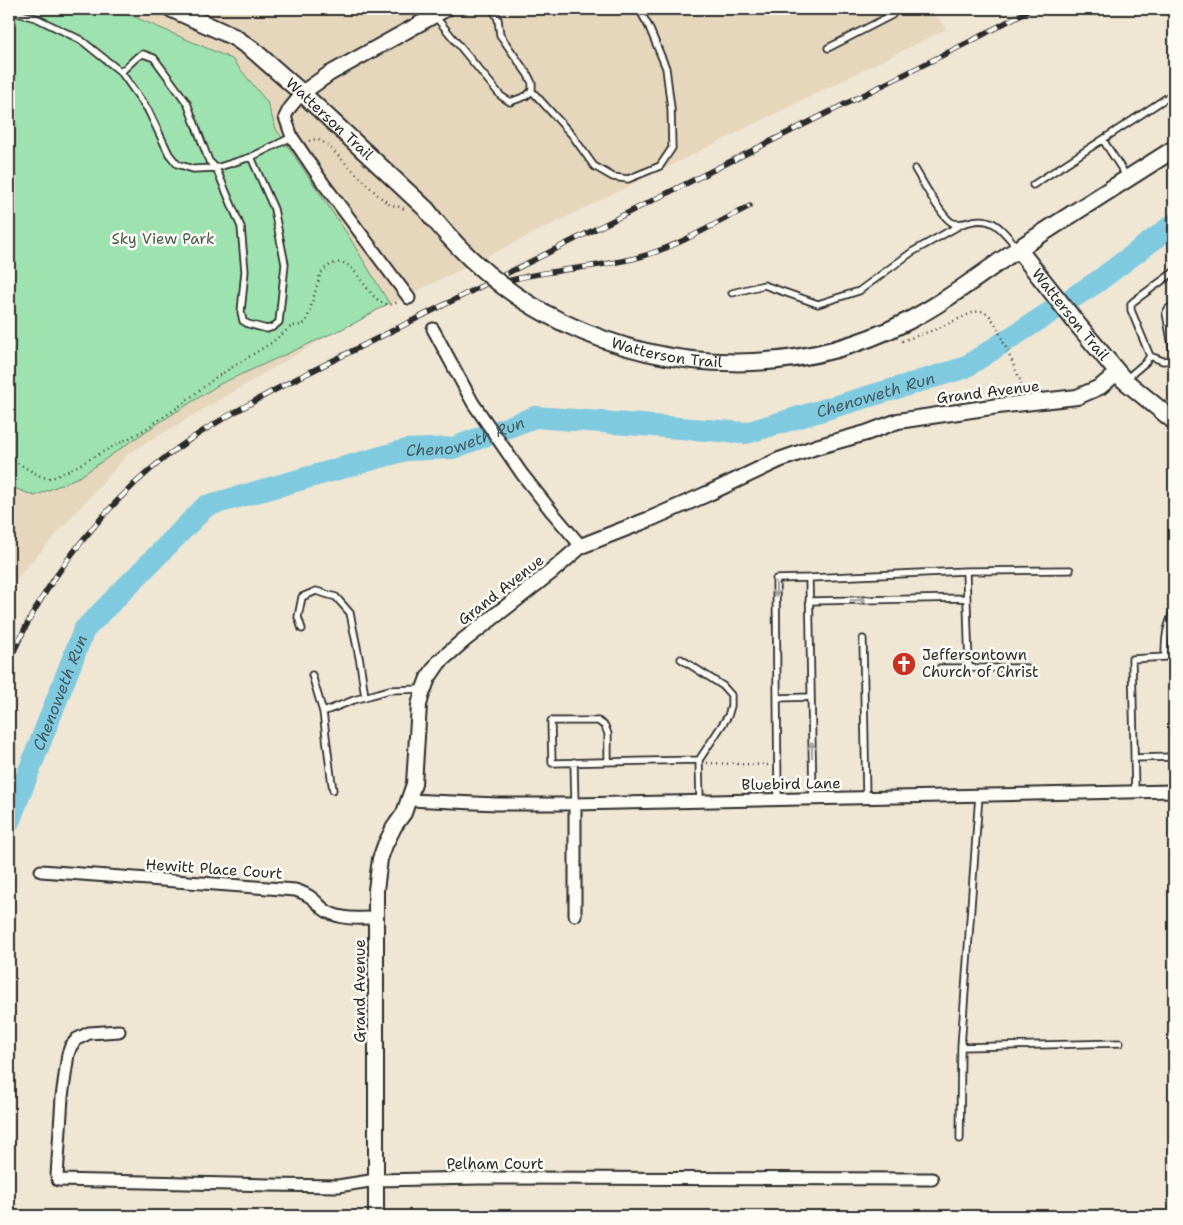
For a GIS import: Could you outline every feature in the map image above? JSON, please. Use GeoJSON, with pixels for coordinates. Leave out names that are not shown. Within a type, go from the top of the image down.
{"type":"FeatureCollection","features":[{"type":"Feature","properties":{"kind":"main road","name":"Watterson Trail"},"geometry":{"type":"LineString","coordinates":[[174,9],[234,37],[253,50],[426,209],[471,259],[499,283],[524,300],[583,332],[614,344],[646,353],[679,359],[712,362],[746,362],[812,355],[876,335],[907,321],[933,307],[1018,249],[1121,376],[1174,421]]}},
{"type":"Feature","properties":{"kind":"main road"},"geometry":{"type":"LineString","coordinates":[[1018,249],[1174,149]]}},
{"type":"Feature","properties":{"kind":"street"},"geometry":{"type":"LineString","coordinates":[[409,298],[323,183],[295,142],[285,117],[302,93],[329,74],[440,12]]}},
{"type":"Feature","properties":{"kind":"street"},"geometry":{"type":"LineString","coordinates":[[434,329],[473,403],[483,418],[522,474],[581,546]]}},
{"type":"Feature","properties":{"kind":"street","name":"Grand Avenue"},"geometry":{"type":"LineString","coordinates":[[376,1216],[376,890],[380,859],[385,845],[404,813],[414,784],[419,705],[428,678],[440,662],[464,640],[581,546],[650,519],[779,460],[898,421],[998,406],[1077,397],[1121,376]]}},
{"type":"Feature","properties":{"kind":"street","name":"Bluebird Lane"},"geometry":{"type":"LineString","coordinates":[[409,800],[496,804],[575,804],[1174,791]]}},
{"type":"Feature","properties":{"kind":"street"},"geometry":{"type":"LineString","coordinates":[[575,804],[576,914]]}},
{"type":"Feature","properties":{"kind":"street","name":"Hewitt Place Court"},"geometry":{"type":"LineString","coordinates":[[41,871],[295,890],[306,894],[329,912],[347,918],[376,918]]}},
{"type":"Feature","properties":{"kind":"street","name":"Pelham Court"},"geometry":{"type":"LineString","coordinates":[[119,1031],[89,1033],[77,1039],[68,1054],[62,1096],[58,1180],[338,1186],[376,1180],[510,1178],[932,1179]]}},
{"type":"Feature","properties":{"kind":"lane"},"geometry":{"type":"LineString","coordinates":[[493,9],[498,19],[500,35],[528,75],[532,83],[532,91],[572,135],[594,166],[612,177],[628,179],[660,166],[672,148],[671,108],[666,68],[649,27],[639,9]]}},
{"type":"Feature","properties":{"kind":"lane"},"geometry":{"type":"LineString","coordinates":[[828,48],[892,15],[890,9]]}},
{"type":"Feature","properties":{"kind":"lane"},"geometry":{"type":"LineString","coordinates":[[9,11],[36,18],[81,40],[121,72],[148,110],[169,154],[177,164],[193,169],[216,168],[295,142]]}},
{"type":"Feature","properties":{"kind":"lane"},"geometry":{"type":"LineString","coordinates":[[440,12],[501,96],[510,102],[526,96],[532,91]]}},
{"type":"Feature","properties":{"kind":"lane"},"geometry":{"type":"LineString","coordinates":[[121,72],[143,54],[154,58],[187,103],[209,161],[216,168],[241,227],[245,271],[241,312],[243,320],[248,324],[267,329],[279,322],[285,264],[274,209],[251,157]]}},
{"type":"Feature","properties":{"kind":"lane"},"geometry":{"type":"LineString","coordinates":[[1033,185],[1174,93]]}},
{"type":"Feature","properties":{"kind":"lane"},"geometry":{"type":"LineString","coordinates":[[1102,140],[1128,179]]}},
{"type":"Feature","properties":{"kind":"lane"},"geometry":{"type":"LineString","coordinates":[[915,169],[944,215],[952,223],[962,224]]}},
{"type":"Feature","properties":{"kind":"lane"},"geometry":{"type":"LineString","coordinates":[[732,293],[764,285],[818,304],[859,291],[912,252],[962,224],[974,221],[987,220],[999,226],[1018,249]]}},
{"type":"Feature","properties":{"kind":"lane"},"geometry":{"type":"LineString","coordinates":[[1150,356],[1131,310],[1131,304],[1174,272]]}},
{"type":"Feature","properties":{"kind":"lane"},"geometry":{"type":"LineString","coordinates":[[1150,356],[1163,360],[1174,359],[1166,313],[1168,308],[1174,305]]}},
{"type":"Feature","properties":{"kind":"lane"},"geometry":{"type":"LineString","coordinates":[[1121,376],[1146,362],[1150,356]]}},
{"type":"Feature","properties":{"kind":"lane"},"geometry":{"type":"LineString","coordinates":[[778,799],[776,579],[966,571],[1070,570]]}},
{"type":"Feature","properties":{"kind":"lane"},"geometry":{"type":"LineString","coordinates":[[966,571],[969,668]]}},
{"type":"Feature","properties":{"kind":"lane"},"geometry":{"type":"LineString","coordinates":[[809,578],[813,799]]}},
{"type":"Feature","properties":{"kind":"lane"},"geometry":{"type":"LineString","coordinates":[[302,629],[298,617],[302,597],[316,591],[336,597],[350,613],[365,697]]}},
{"type":"Feature","properties":{"kind":"lane"},"geometry":{"type":"LineString","coordinates":[[809,601],[967,598]]}},
{"type":"Feature","properties":{"kind":"lane"},"geometry":{"type":"LineString","coordinates":[[1165,657],[1165,635],[1174,611]]}},
{"type":"Feature","properties":{"kind":"lane"},"geometry":{"type":"LineString","coordinates":[[863,639],[866,798]]}},
{"type":"Feature","properties":{"kind":"lane"},"geometry":{"type":"LineString","coordinates":[[1135,792],[1132,659],[1174,657]]}},
{"type":"Feature","properties":{"kind":"lane"},"geometry":{"type":"LineString","coordinates":[[681,659],[723,686],[731,695],[731,706],[728,716],[700,761],[700,801]]}},
{"type":"Feature","properties":{"kind":"lane"},"geometry":{"type":"LineString","coordinates":[[940,668],[1027,668]]}},
{"type":"Feature","properties":{"kind":"lane"},"geometry":{"type":"LineString","coordinates":[[312,675],[323,712],[333,790]]}},
{"type":"Feature","properties":{"kind":"lane"},"geometry":{"type":"LineString","coordinates":[[323,712],[389,690],[424,688]]}},
{"type":"Feature","properties":{"kind":"lane"},"geometry":{"type":"LineString","coordinates":[[777,698],[811,697]]}},
{"type":"Feature","properties":{"kind":"lane"},"geometry":{"type":"LineString","coordinates":[[608,762],[608,734],[605,726],[598,721],[551,721],[552,762],[608,762],[700,761]]}},
{"type":"Feature","properties":{"kind":"lane"},"geometry":{"type":"LineString","coordinates":[[1134,758],[1174,757]]}},
{"type":"Feature","properties":{"kind":"lane"},"geometry":{"type":"LineString","coordinates":[[574,762],[575,804]]}},
{"type":"Feature","properties":{"kind":"lane"},"geometry":{"type":"LineString","coordinates":[[960,1139],[961,1047],[979,796]]}},
{"type":"Feature","properties":{"kind":"lane"},"geometry":{"type":"LineString","coordinates":[[961,1047],[1120,1043]]}},
{"type":"Feature","properties":{"kind":"path"},"geometry":{"type":"LineString","coordinates":[[295,142],[313,139],[326,144],[380,197],[390,205],[401,207],[406,211]]}},
{"type":"Feature","properties":{"kind":"path"},"geometry":{"type":"LineString","coordinates":[[9,458],[38,475],[52,478],[144,430],[177,408],[215,378],[271,343],[292,326],[302,325],[306,322],[320,275],[329,265],[335,262],[349,265],[374,296],[388,305],[409,298]]}},
{"type":"Feature","properties":{"kind":"path"},"geometry":{"type":"LineString","coordinates":[[995,323],[1017,376]]}},
{"type":"Feature","properties":{"kind":"path"},"geometry":{"type":"LineString","coordinates":[[9,539],[9,552]]}},
{"type":"Feature","properties":{"kind":"path"},"geometry":{"type":"LineString","coordinates":[[700,761],[778,765]]}},
{"type":"Feature","properties":{"kind":"shaded area"},"geometry":{"type":"Polygon","coordinates":[[[9,9],[932,9],[946,29],[334,332],[129,453],[9,587],[9,9]]]}},
{"type":"Feature","properties":{"kind":"green space","name":"Sky View Park"},"geometry":{"type":"Polygon","coordinates":[[[9,9],[116,9],[232,59],[267,102],[276,129],[346,232],[389,303],[355,323],[220,384],[146,431],[81,476],[35,496],[9,486],[9,9]]]}},
{"type":"Feature","properties":{"kind":"waterway","name":"Chenoweth Run"},"geometry":{"type":"LineString","coordinates":[[9,822],[84,630],[206,506],[406,450],[453,448],[535,417],[746,433],[964,368],[1097,282],[1174,224]]}},
{"type":"Feature","properties":{"kind":"railway"},"geometry":{"type":"LineString","coordinates":[[9,662],[40,601],[81,542],[131,487],[167,456],[195,436],[284,385],[975,39],[1031,9]]}},
{"type":"Feature","properties":{"kind":"railway"},"geometry":{"type":"LineString","coordinates":[[497,284],[514,279],[648,255],[692,236],[750,206]]}},
{"type":"Feature","properties":{"kind":"place","name":"Jeffersontown Church of Christ"},"geometry":{"type":"Point","coordinates":[904,664]}}]}
